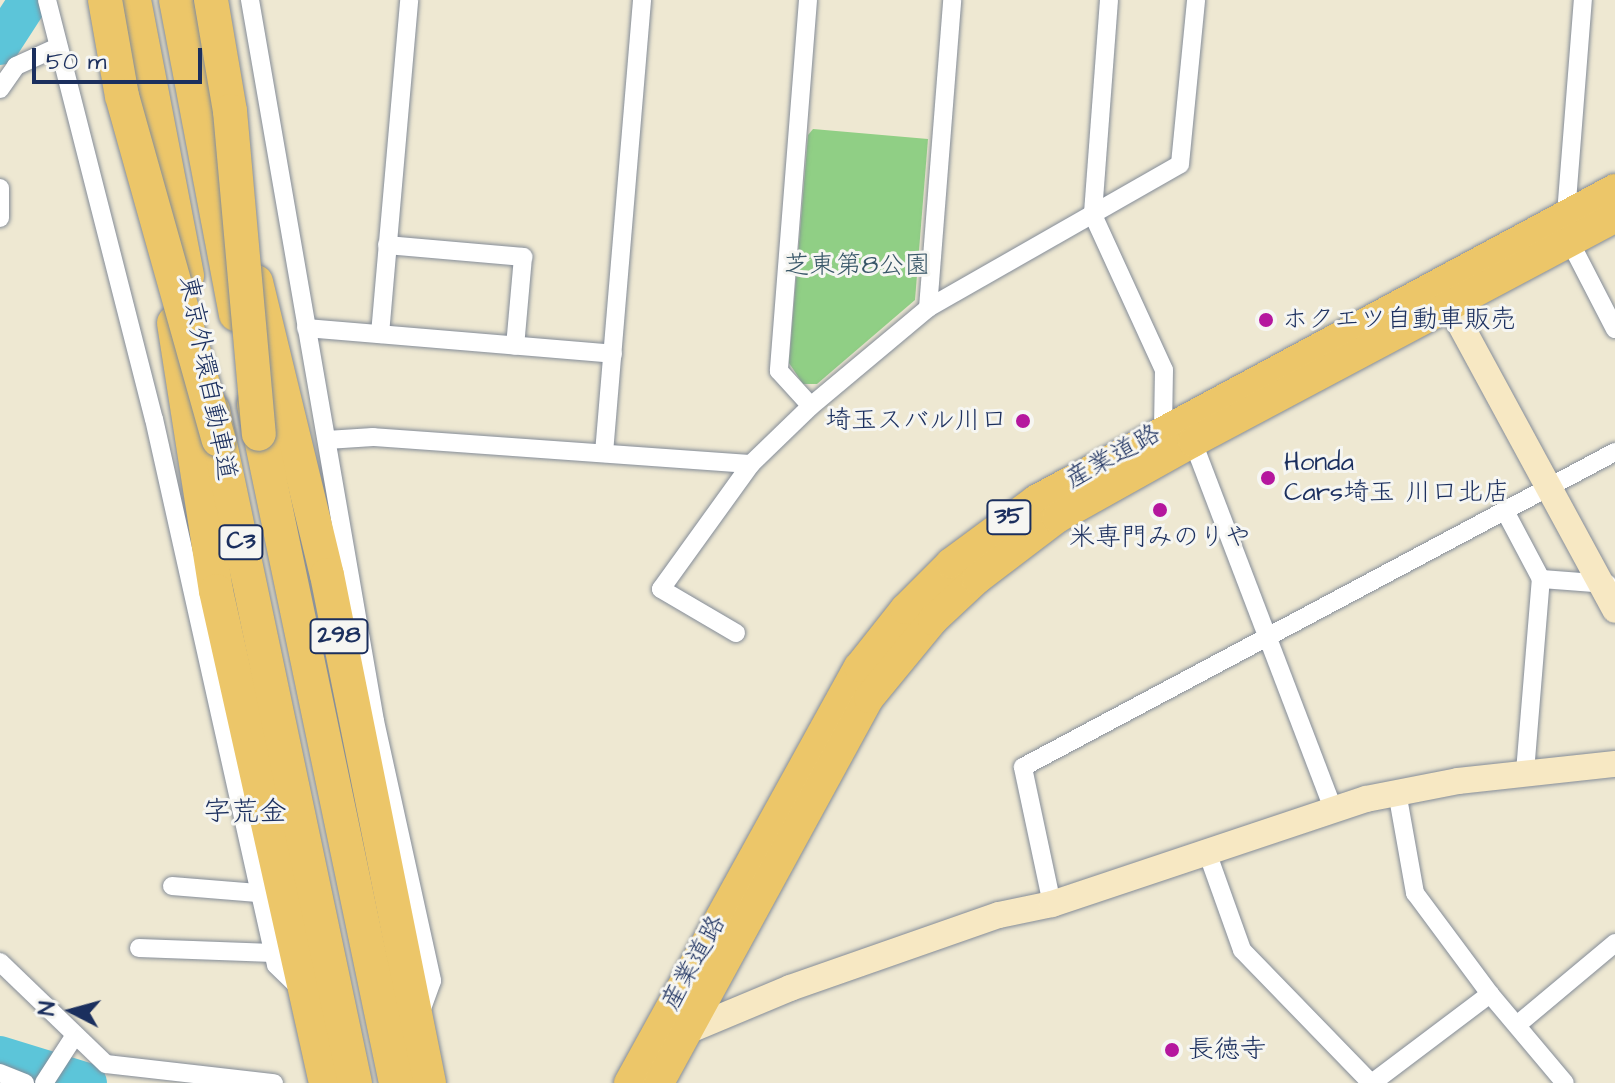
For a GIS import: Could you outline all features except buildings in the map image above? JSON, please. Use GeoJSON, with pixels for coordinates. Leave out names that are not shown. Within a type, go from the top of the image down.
{"type":"FeatureCollection","features":[{"type":"Feature","properties":{"kind":"highway"},"geometry":{"type":"LineString","coordinates":[[105,0],[122,96],[219,440]]}},
{"type":"Feature","properties":{"kind":"highway"},"geometry":{"type":"LineString","coordinates":[[117,0],[156,206],[216,591],[326,1083]]}},
{"type":"Feature","properties":{"kind":"highway","name":"東京外環自動車道"},"geometry":{"type":"LineString","coordinates":[[134,0],[219,440],[355,1083]]}},
{"type":"Feature","properties":{"kind":"highway","name":"東京外環自動車道"},"geometry":{"type":"LineString","coordinates":[[176,0],[259,434],[396,1083]]}},
{"type":"Feature","properties":{"kind":"highway","name":"298"},"geometry":{"type":"LineString","coordinates":[[195,0],[234,193],[327,575],[429,1083]]}},
{"type":"Feature","properties":{"kind":"highway"},"geometry":{"type":"LineString","coordinates":[[211,0],[230,111],[259,434]]}},
{"type":"Feature","properties":{"kind":"main road","name":"産業道路"},"geometry":{"type":"LineString","coordinates":[[629,1083],[859,667],[905,609],[995,527],[1163,430],[1444,294],[1568,228],[1615,189]]}},
{"type":"Feature","properties":{"kind":"main road","name":"産業道路"},"geometry":{"type":"LineString","coordinates":[[1568,228],[1615,218]]}},
{"type":"Feature","properties":{"kind":"main road","name":"産業道路"},"geometry":{"type":"LineString","coordinates":[[659,1083],[849,733],[898,660],[933,620],[1015,548],[1444,294]]}},
{"type":"Feature","properties":{"kind":"street"},"geometry":{"type":"LineString","coordinates":[[47,0],[154,419],[276,965],[307,996]]}},
{"type":"Feature","properties":{"kind":"street"},"geometry":{"type":"LineString","coordinates":[[250,0],[375,721],[432,981],[417,1023]]}},
{"type":"Feature","properties":{"kind":"street"},"geometry":{"type":"LineString","coordinates":[[380,334],[409,0]]}},
{"type":"Feature","properties":{"kind":"street"},"geometry":{"type":"LineString","coordinates":[[604,453],[642,0]]}},
{"type":"Feature","properties":{"kind":"street"},"geometry":{"type":"LineString","coordinates":[[808,0],[779,371],[811,406]]}},
{"type":"Feature","properties":{"kind":"street"},"geometry":{"type":"LineString","coordinates":[[928,308],[952,0]]}},
{"type":"Feature","properties":{"kind":"street"},"geometry":{"type":"LineString","coordinates":[[1109,0],[1093,215],[1164,370],[1163,430]]}},
{"type":"Feature","properties":{"kind":"street"},"geometry":{"type":"LineString","coordinates":[[736,633],[661,589],[751,464],[811,406],[928,308],[1180,164],[1196,0]]}},
{"type":"Feature","properties":{"kind":"street"},"geometry":{"type":"LineString","coordinates":[[1583,0],[1568,228],[1615,329]]}},
{"type":"Feature","properties":{"kind":"street"},"geometry":{"type":"LineString","coordinates":[[0,89],[16,66],[58,47]]}},
{"type":"Feature","properties":{"kind":"street"},"geometry":{"type":"LineString","coordinates":[[0,188],[0,218]]}},
{"type":"Feature","properties":{"kind":"street"},"geometry":{"type":"LineString","coordinates":[[387,245],[523,257],[515,346]]}},
{"type":"Feature","properties":{"kind":"street"},"geometry":{"type":"LineString","coordinates":[[1444,294],[1549,489],[1607,584],[1615,610]]}},
{"type":"Feature","properties":{"kind":"street"},"geometry":{"type":"LineString","coordinates":[[306,328],[613,354]]}},
{"type":"Feature","properties":{"kind":"street"},"geometry":{"type":"LineString","coordinates":[[327,440],[373,437],[546,453],[604,453],[751,464]]}},
{"type":"Feature","properties":{"kind":"street"},"geometry":{"type":"LineString","coordinates":[[1193,442],[1333,809]]}},
{"type":"Feature","properties":{"kind":"street"},"geometry":{"type":"LineString","coordinates":[[1052,904],[1023,767],[1615,452]]}},
{"type":"Feature","properties":{"kind":"street"},"geometry":{"type":"LineString","coordinates":[[1505,511],[1541,579],[1525,772]]}},
{"type":"Feature","properties":{"kind":"street"},"geometry":{"type":"LineString","coordinates":[[1541,579],[1607,584]]}},
{"type":"Feature","properties":{"kind":"street"},"geometry":{"type":"LineString","coordinates":[[685,1032],[834,972],[999,915],[1052,904],[1333,809],[1397,792],[1525,772],[1615,764]]}},
{"type":"Feature","properties":{"kind":"street"},"geometry":{"type":"LineString","coordinates":[[1397,792],[1415,893],[1490,994],[1565,1083]]}},
{"type":"Feature","properties":{"kind":"street"},"geometry":{"type":"LineString","coordinates":[[1207,852],[1242,950],[1372,1083],[1490,994]]}},
{"type":"Feature","properties":{"kind":"street"},"geometry":{"type":"LineString","coordinates":[[172,886],[258,893]]}},
{"type":"Feature","properties":{"kind":"street"},"geometry":{"type":"LineString","coordinates":[[1517,1025],[1615,943]]}},
{"type":"Feature","properties":{"kind":"street"},"geometry":{"type":"LineString","coordinates":[[139,948],[273,953]]}},
{"type":"Feature","properties":{"kind":"street"},"geometry":{"type":"LineString","coordinates":[[0,962],[106,1064],[274,1083]]}},
{"type":"Feature","properties":{"kind":"street"},"geometry":{"type":"LineString","coordinates":[[47,1077],[75,1035]]}},
{"type":"Feature","properties":{"kind":"street"},"geometry":{"type":"LineString","coordinates":[[0,1073],[25,1083]]}},
{"type":"Feature","properties":{"kind":"green space","name":"芝東第8公園"},"geometry":{"type":"Polygon","coordinates":[[[813,129],[928,139],[915,300],[817,384],[803,384],[789,363],[808,135],[813,129]]]}},
{"type":"Feature","properties":{"kind":"waterway"},"geometry":{"type":"LineString","coordinates":[[0,45],[29,0]]}},
{"type":"Feature","properties":{"kind":"waterway"},"geometry":{"type":"LineString","coordinates":[[0,1056],[87,1083]]}},
{"type":"Feature","properties":{"kind":"place","name":"ホクエツ自動車販売"},"geometry":{"type":"Point","coordinates":[1266,320]}},
{"type":"Feature","properties":{"kind":"place","name":"埼玉スバル川口"},"geometry":{"type":"Point","coordinates":[1023,421]}},
{"type":"Feature","properties":{"kind":"place","name":"Honda Cars埼玉 川口北店"},"geometry":{"type":"Point","coordinates":[1268,478]}},
{"type":"Feature","properties":{"kind":"place","name":"米専門みのりや"},"geometry":{"type":"Point","coordinates":[1160,510]}},
{"type":"Feature","properties":{"kind":"place","name":"長徳寺"},"geometry":{"type":"Point","coordinates":[1172,1050]}},
{"type":"Feature","properties":{"kind":"district","name":"字荒金"},"geometry":{"type":"Point","coordinates":[245,812]}}]}
